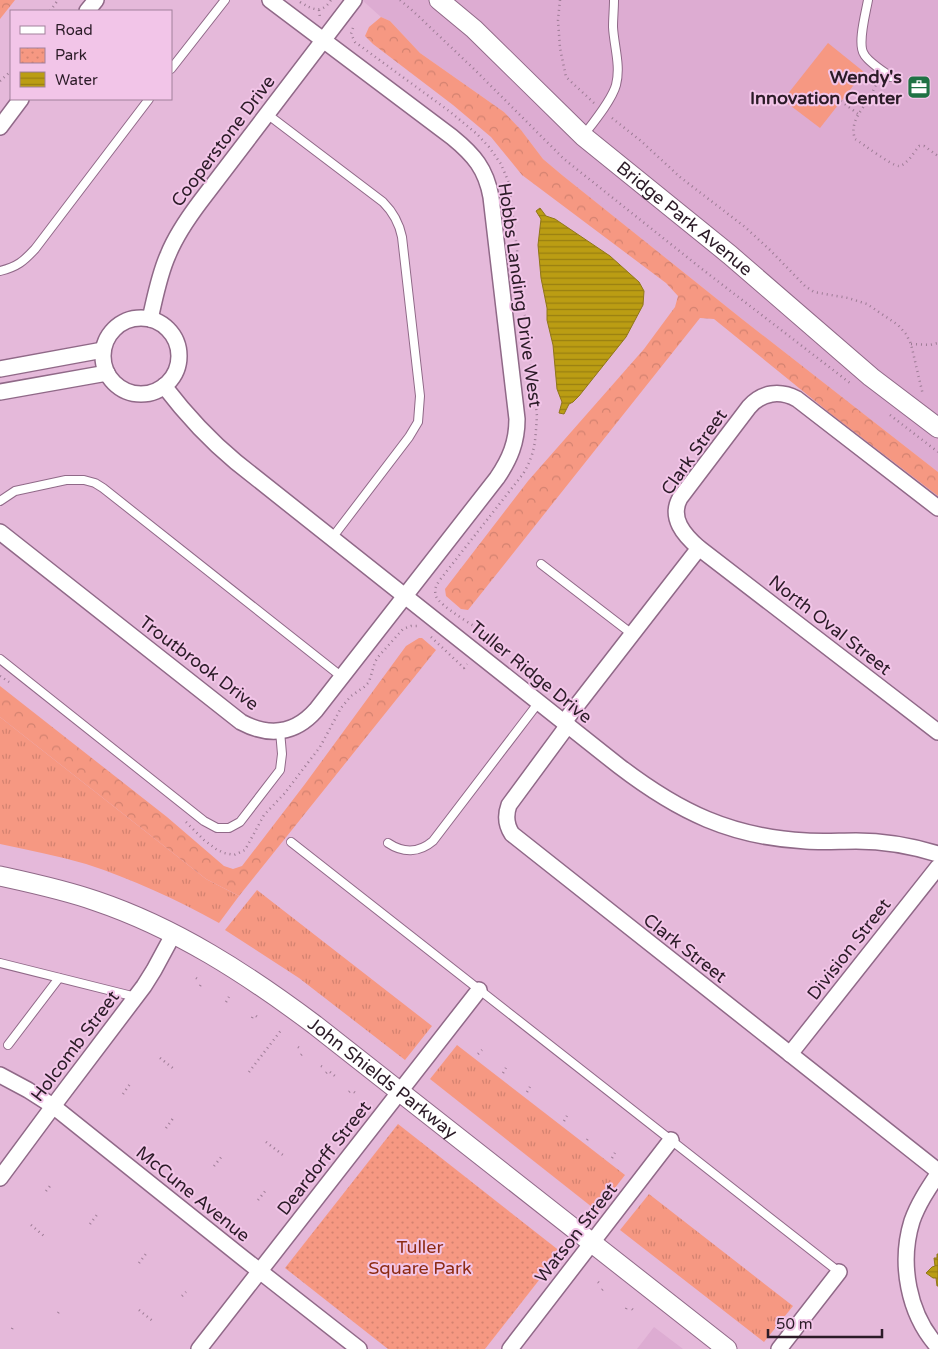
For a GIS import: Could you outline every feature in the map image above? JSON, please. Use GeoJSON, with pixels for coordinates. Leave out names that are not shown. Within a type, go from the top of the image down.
{"type":"FeatureCollection","features":[{"type":"Feature","properties":{"kind":"street","name":"Hobbs Landing Drive West"},"geometry":{"type":"LineString","coordinates":[[270,0],[467,149],[483,171],[491,197],[516,410],[516,442],[507,464],[497,478],[405,596]]}},
{"type":"Feature","properties":{"kind":"street","name":"Cooperstone Drive"},"geometry":{"type":"LineString","coordinates":[[150,319],[167,256],[180,230],[354,0]]}},
{"type":"Feature","properties":{"kind":"street","name":"Bridge Park Avenue"},"geometry":{"type":"LineString","coordinates":[[438,0],[474,29],[583,136],[730,255],[871,377],[938,428]]}},
{"type":"Feature","properties":{"kind":"street"},"geometry":{"type":"LineString","coordinates":[[0,126],[20,100]]}},
{"type":"Feature","properties":{"kind":"street"},"geometry":{"type":"LineString","coordinates":[[131,319],[150,319],[161,324],[173,336],[179,354],[177,366],[172,377],[164,386],[143,394],[125,391],[107,373],[104,365],[103,350],[105,342],[111,331],[120,324],[131,319]]}},
{"type":"Feature","properties":{"kind":"street"},"geometry":{"type":"LineString","coordinates":[[0,369],[103,350]]}},
{"type":"Feature","properties":{"kind":"street"},"geometry":{"type":"LineString","coordinates":[[0,392],[107,373]]}},
{"type":"Feature","properties":{"kind":"street","name":"Tuller Ridge Drive"},"geometry":{"type":"LineString","coordinates":[[164,386],[190,419],[219,448],[651,790],[686,810],[738,831],[773,838],[805,841],[887,843],[938,854]]}},
{"type":"Feature","properties":{"kind":"street","name":"Clark Street"},"geometry":{"type":"LineString","coordinates":[[938,508],[797,400],[788,395],[777,393],[766,395],[757,400],[749,407],[680,498],[676,508],[677,520],[686,535],[698,548],[632,634],[508,805],[506,818],[510,831],[515,838],[938,1173]]}},
{"type":"Feature","properties":{"kind":"street","name":"Troutbrook Drive"},"geometry":{"type":"LineString","coordinates":[[0,532],[241,722],[267,732],[295,727],[310,717],[405,596]]}},
{"type":"Feature","properties":{"kind":"street","name":"North Oval Street"},"geometry":{"type":"LineString","coordinates":[[698,548],[938,732]]}},
{"type":"Feature","properties":{"kind":"street","name":"Division Street"},"geometry":{"type":"LineString","coordinates":[[790,1054],[938,867]]}},
{"type":"Feature","properties":{"kind":"street","name":"John Shields Parkway"},"geometry":{"type":"LineString","coordinates":[[0,876],[96,900],[174,933],[236,969],[315,1025],[727,1349]]}},
{"type":"Feature","properties":{"kind":"street","name":"Holcomb Street"},"geometry":{"type":"LineString","coordinates":[[0,1178],[150,978],[174,933]]}},
{"type":"Feature","properties":{"kind":"street","name":"Deardorff Street"},"geometry":{"type":"LineString","coordinates":[[199,1349],[480,990]]}},
{"type":"Feature","properties":{"kind":"street","name":"McCune Avenue"},"geometry":{"type":"LineString","coordinates":[[0,1075],[53,1106],[259,1272],[359,1349]]}},
{"type":"Feature","properties":{"kind":"street","name":"Watson Street"},"geometry":{"type":"LineString","coordinates":[[510,1349],[671,1140]]}},
{"type":"Feature","properties":{"kind":"street"},"geometry":{"type":"LineString","coordinates":[[938,1173],[920,1202],[912,1220],[907,1255],[908,1279],[912,1300],[926,1332],[938,1347]]}},
{"type":"Feature","properties":{"kind":"street"},"geometry":{"type":"LineString","coordinates":[[780,1349],[838,1272]]}},
{"type":"Feature","properties":{"kind":"lane"},"geometry":{"type":"LineString","coordinates":[[172,68],[225,0]]}},
{"type":"Feature","properties":{"kind":"lane"},"geometry":{"type":"LineString","coordinates":[[583,136],[616,85],[618,70],[614,27],[614,0]]}},
{"type":"Feature","properties":{"kind":"lane"},"geometry":{"type":"LineString","coordinates":[[868,0],[862,49],[865,56],[891,77]]}},
{"type":"Feature","properties":{"kind":"lane"},"geometry":{"type":"LineString","coordinates":[[0,271],[24,261],[36,249],[148,100]]}},
{"type":"Feature","properties":{"kind":"lane"},"geometry":{"type":"LineString","coordinates":[[267,114],[383,202],[393,214],[401,231],[420,396],[418,422],[410,437],[332,538]]}},
{"type":"Feature","properties":{"kind":"lane"},"geometry":{"type":"LineString","coordinates":[[0,501],[15,491],[66,480],[84,480],[95,483],[342,677]]}},
{"type":"Feature","properties":{"kind":"lane"},"geometry":{"type":"LineString","coordinates":[[540,564],[632,634]]}},
{"type":"Feature","properties":{"kind":"lane"},"geometry":{"type":"LineString","coordinates":[[0,659],[204,821],[217,828],[229,828],[240,822],[280,770],[282,754],[280,731]]}},
{"type":"Feature","properties":{"kind":"lane"},"geometry":{"type":"LineString","coordinates":[[388,843],[403,850],[414,850],[424,847],[433,841],[539,702]]}},
{"type":"Feature","properties":{"kind":"lane"},"geometry":{"type":"LineString","coordinates":[[291,842],[838,1272]]}},
{"type":"Feature","properties":{"kind":"lane"},"geometry":{"type":"LineString","coordinates":[[0,963],[136,997]]}},
{"type":"Feature","properties":{"kind":"lane"},"geometry":{"type":"LineString","coordinates":[[8,1045],[59,978]]}},
{"type":"Feature","properties":{"kind":"path"},"geometry":{"type":"LineString","coordinates":[[297,0],[308,7],[319,10],[331,0]]}},
{"type":"Feature","properties":{"kind":"path"},"geometry":{"type":"LineString","coordinates":[[400,0],[474,69],[564,158],[702,269],[855,387]]}},
{"type":"Feature","properties":{"kind":"path"},"geometry":{"type":"LineString","coordinates":[[560,0],[558,20],[560,48],[566,77],[680,176],[745,227],[805,286],[814,292],[848,298],[867,304],[898,325],[906,334],[911,344],[924,402]]}},
{"type":"Feature","properties":{"kind":"path"},"geometry":{"type":"LineString","coordinates":[[319,10],[320,18]]}},
{"type":"Feature","properties":{"kind":"path"},"geometry":{"type":"LineString","coordinates":[[354,27],[352,36],[358,44],[477,134],[501,164],[509,183],[536,416],[534,448],[530,463],[523,474],[439,581],[435,590],[436,596],[443,605],[489,636],[476,652]]}},
{"type":"Feature","properties":{"kind":"path"},"geometry":{"type":"LineString","coordinates":[[345,38],[352,36]]}},
{"type":"Feature","properties":{"kind":"path"},"geometry":{"type":"LineString","coordinates":[[883,71],[871,96],[858,114],[853,132],[855,139],[892,164],[900,166],[905,164],[919,146],[924,146],[938,156]]}},
{"type":"Feature","properties":{"kind":"path"},"geometry":{"type":"LineString","coordinates":[[0,81],[10,72]]}},
{"type":"Feature","properties":{"kind":"path"},"geometry":{"type":"LineString","coordinates":[[841,101],[858,114]]}},
{"type":"Feature","properties":{"kind":"path"},"geometry":{"type":"LineString","coordinates":[[911,344],[938,343]]}},
{"type":"Feature","properties":{"kind":"path"},"geometry":{"type":"LineString","coordinates":[[885,411],[938,452]]}},
{"type":"Feature","properties":{"kind":"path"},"geometry":{"type":"LineString","coordinates":[[226,1002],[229,997]]}},
{"type":"Feature","properties":{"kind":"path"},"geometry":{"type":"LineString","coordinates":[[254,1017],[260,1019]]}},
{"type":"Feature","properties":{"kind":"path"},"geometry":{"type":"LineString","coordinates":[[249,1072],[282,1029]]}},
{"type":"Feature","properties":{"kind":"path"},"geometry":{"type":"LineString","coordinates":[[478,1054],[482,1050]]}},
{"type":"Feature","properties":{"kind":"path"},"geometry":{"type":"LineString","coordinates":[[160,1058],[174,1069]]}},
{"type":"Feature","properties":{"kind":"path"},"geometry":{"type":"LineString","coordinates":[[503,1073],[506,1068]]}},
{"type":"Feature","properties":{"kind":"path"},"geometry":{"type":"LineString","coordinates":[[328,1072],[335,1076]]}},
{"type":"Feature","properties":{"kind":"path"},"geometry":{"type":"LineString","coordinates":[[123,1094],[130,1084]]}},
{"type":"Feature","properties":{"kind":"path"},"geometry":{"type":"LineString","coordinates":[[527,1092],[530,1087]]}},
{"type":"Feature","properties":{"kind":"path"},"geometry":{"type":"LineString","coordinates":[[351,1092],[358,1095]]}},
{"type":"Feature","properties":{"kind":"path"},"geometry":{"type":"LineString","coordinates":[[564,1121],[567,1116]]}},
{"type":"Feature","properties":{"kind":"path"},"geometry":{"type":"LineString","coordinates":[[166,1128],[174,1117]]}},
{"type":"Feature","properties":{"kind":"path"},"geometry":{"type":"LineString","coordinates":[[587,1140],[590,1136]]}},
{"type":"Feature","properties":{"kind":"path"},"geometry":{"type":"LineString","coordinates":[[266,1142],[283,1155]]}},
{"type":"Feature","properties":{"kind":"path"},"geometry":{"type":"LineString","coordinates":[[612,1158],[615,1153]]}},
{"type":"Feature","properties":{"kind":"path"},"geometry":{"type":"LineString","coordinates":[[214,1166],[222,1156]]}},
{"type":"Feature","properties":{"kind":"path"},"geometry":{"type":"LineString","coordinates":[[46,1191],[50,1186]]}},
{"type":"Feature","properties":{"kind":"path"},"geometry":{"type":"LineString","coordinates":[[258,1200],[266,1190]]}},
{"type":"Feature","properties":{"kind":"path"},"geometry":{"type":"LineString","coordinates":[[90,1224],[99,1212]]}},
{"type":"Feature","properties":{"kind":"path"},"geometry":{"type":"LineString","coordinates":[[31,1225],[44,1236]]}},
{"type":"Feature","properties":{"kind":"path"},"geometry":{"type":"LineString","coordinates":[[139,1262],[148,1251]]}},
{"type":"Feature","properties":{"kind":"path"},"geometry":{"type":"LineString","coordinates":[[182,1296],[186,1292]]}},
{"type":"Feature","properties":{"kind":"path"},"geometry":{"type":"LineString","coordinates":[[58,1313],[61,1309]]}},
{"type":"Feature","properties":{"kind":"path"},"geometry":{"type":"LineString","coordinates":[[632,1309],[636,1312]]}},
{"type":"Feature","properties":{"kind":"path"},"geometry":{"type":"LineString","coordinates":[[139,1310],[154,1322]]}},
{"type":"Feature","properties":{"kind":"shaded area"},"geometry":{"type":"Polygon","coordinates":[[[362,0],[938,0],[938,472],[562,175],[543,159],[521,130],[504,112],[420,53],[390,21],[381,17],[362,0]]]}},
{"type":"Feature","properties":{"kind":"shaded area"},"geometry":{"type":"Polygon","coordinates":[[[654,1327],[683,1349],[637,1349],[654,1327]]]}},
{"type":"Feature","properties":{"kind":"green space"},"geometry":{"type":"Polygon","coordinates":[[[0,0],[15,0],[0,19],[0,0]]]}},
{"type":"Feature","properties":{"kind":"green space"},"geometry":{"type":"Polygon","coordinates":[[[381,17],[390,21],[420,53],[504,112],[521,130],[543,159],[562,175],[938,472],[938,496],[831,414],[714,319],[700,318],[468,610],[461,609],[446,596],[445,589],[528,481],[644,349],[675,307],[678,296],[666,283],[522,175],[491,137],[453,105],[373,44],[365,36],[369,27],[381,17]]]}},
{"type":"Feature","properties":{"kind":"green space"},"geometry":{"type":"Polygon","coordinates":[[[828,43],[864,72],[820,128],[783,100],[828,43]]]}},
{"type":"Feature","properties":{"kind":"green space"},"geometry":{"type":"Polygon","coordinates":[[[422,638],[436,650],[239,896],[206,879],[0,717],[0,686],[167,817],[224,866],[233,869],[242,866],[305,784],[406,646],[422,638]]]}},
{"type":"Feature","properties":{"kind":"green space"},"geometry":{"type":"Polygon","coordinates":[[[0,717],[206,879],[239,896],[219,923],[154,890],[120,876],[65,858],[0,844],[0,717]]]}},
{"type":"Feature","properties":{"kind":"green space"},"geometry":{"type":"Polygon","coordinates":[[[257,890],[432,1026],[405,1060],[299,978],[225,930],[257,890]]]}},
{"type":"Feature","properties":{"kind":"green space"},"geometry":{"type":"Polygon","coordinates":[[[457,1045],[625,1175],[597,1211],[430,1079],[457,1045]]]}},
{"type":"Feature","properties":{"kind":"green space","name":"Tuller Square Park"},"geometry":{"type":"Polygon","coordinates":[[[398,1124],[561,1252],[485,1349],[388,1349],[285,1268],[398,1124]]]}},
{"type":"Feature","properties":{"kind":"green space"},"geometry":{"type":"Polygon","coordinates":[[[649,1194],[793,1306],[764,1342],[620,1230],[649,1194]]]}},
{"type":"Feature","properties":{"kind":"water"},"geometry":{"type":"Polygon","coordinates":[[[540,208],[546,216],[555,219],[610,256],[639,282],[644,291],[643,305],[626,337],[579,396],[569,404],[564,414],[559,413],[562,402],[557,389],[553,345],[541,278],[538,245],[541,219],[536,211],[540,208]]]}},
{"type":"Feature","properties":{"kind":"water"},"geometry":{"type":"Polygon","coordinates":[[[937,1254],[938,1286],[936,1278],[926,1273],[935,1266],[934,1258],[937,1258],[937,1254]]]}},
{"type":"Feature","properties":{"kind":"place","name":"Wendy's Innovation Center"},"geometry":{"type":"Point","coordinates":[919,87]}}]}
